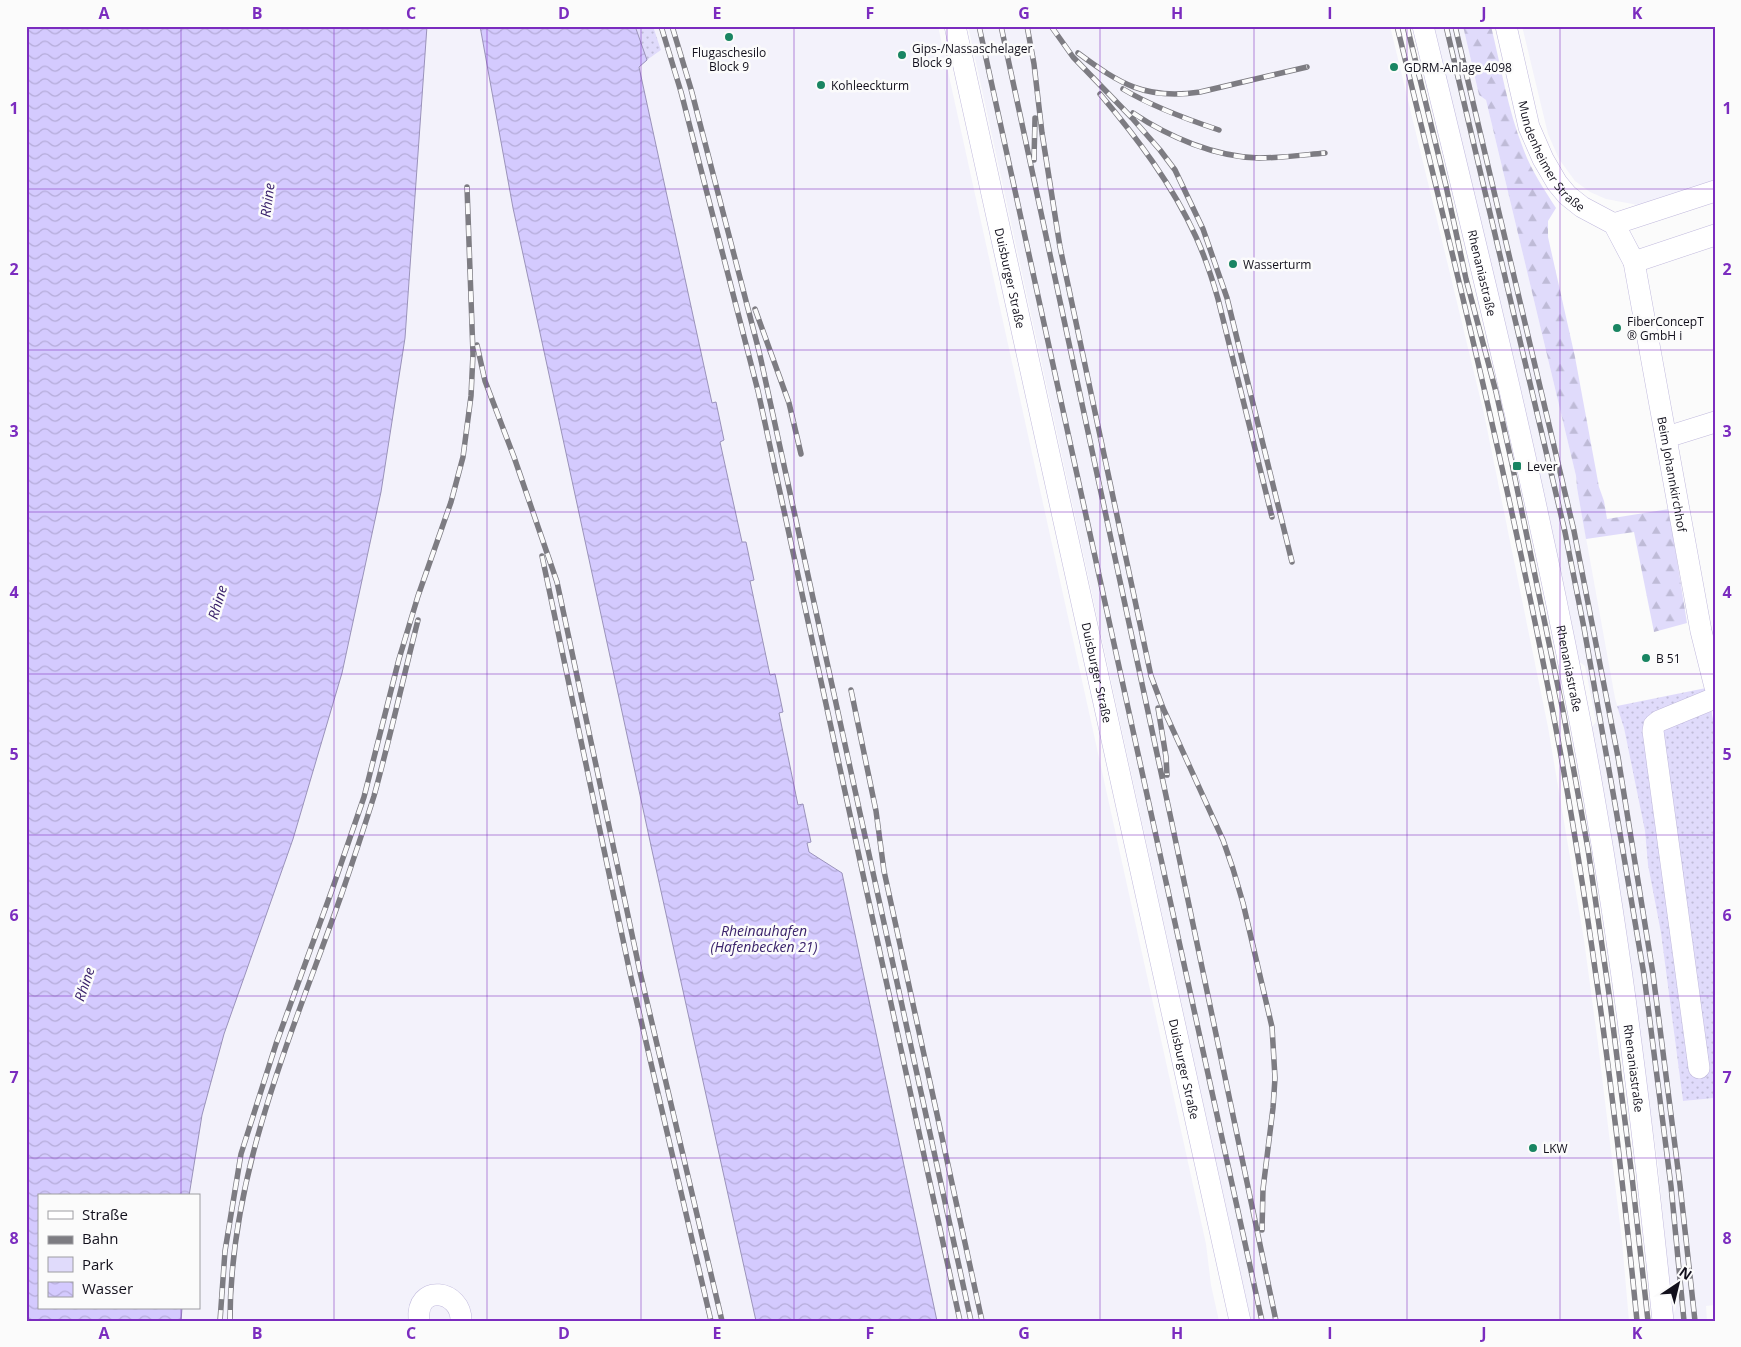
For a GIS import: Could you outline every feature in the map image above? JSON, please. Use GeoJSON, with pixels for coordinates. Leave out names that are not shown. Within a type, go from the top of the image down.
{"type":"FeatureCollection","features":[{"type":"Feature","properties":{"kind":"street","name":"Duisburger Straße"},"geometry":{"type":"LineString","coordinates":[[956,26],[1240,1321]]}},
{"type":"Feature","properties":{"kind":"street","name":"Rhenaniastraße"},"geometry":{"type":"LineString","coordinates":[[1423,26],[1524,448],[1574,687],[1618,948],[1647,1172],[1663,1321]]}},
{"type":"Feature","properties":{"kind":"street","name":"Mundenheimer Straße"},"geometry":{"type":"LineString","coordinates":[[1506,26],[1529,128],[1543,159],[1557,183],[1567,195],[1582,207],[1614,224]]}},
{"type":"Feature","properties":{"kind":"street"},"geometry":{"type":"LineString","coordinates":[[1715,191],[1614,224],[1634,262],[1715,235]]}},
{"type":"Feature","properties":{"kind":"street","name":"Beim Johannkirchhof"},"geometry":{"type":"LineString","coordinates":[[1634,262],[1667,437],[1708,629],[1715,687]]}},
{"type":"Feature","properties":{"kind":"street"},"geometry":{"type":"LineString","coordinates":[[1667,437],[1715,422]]}},
{"type":"Feature","properties":{"kind":"street"},"geometry":{"type":"LineString","coordinates":[[1699,1068],[1652,731],[1654,725],[1659,721],[1715,698]]}},
{"type":"Feature","properties":{"kind":"street"},"geometry":{"type":"LineString","coordinates":[[419,1321],[418,1312],[423,1300],[432,1295],[443,1294],[456,1303],[462,1316],[461,1321]]}},
{"type":"Feature","properties":{"kind":"shaded area"},"geometry":{"type":"Polygon","coordinates":[[[427,26],[480,26],[513,208],[756,1321],[181,1321],[182,1310],[200,1310],[200,1194],[189,1194],[202,1115],[224,1034],[293,838],[342,673],[381,492],[405,338],[427,26]]]}},
{"type":"Feature","properties":{"kind":"shaded area"},"geometry":{"type":"Polygon","coordinates":[[[653,26],[938,26],[1206,1244],[1211,1285],[1219,1321],[937,1321],[842,873],[809,852],[807,843],[811,842],[803,805],[799,805],[779,713],[783,712],[775,675],[771,675],[750,581],[754,580],[746,542],[742,543],[720,441],[724,441],[715,403],[712,403],[639,66],[661,50],[653,26]]]}},
{"type":"Feature","properties":{"kind":"shaded area"},"geometry":{"type":"Polygon","coordinates":[[[968,26],[1390,26],[1484,414],[1548,727],[1584,940],[1622,1241],[1629,1321],[1251,1321],[968,26]]]}},
{"type":"Feature","properties":{"kind":"shaded area"},"geometry":{"type":"Polygon","coordinates":[[[1433,26],[1463,26],[1479,95],[1486,100],[1576,476],[1615,698],[1624,728],[1645,831],[1648,865],[1661,933],[1683,1101],[1715,1098],[1715,1305],[1706,1306],[1707,1321],[1673,1321],[1658,1164],[1590,729],[1596,722],[1585,666],[1579,662],[1569,608],[1433,26]]]}},
{"type":"Feature","properties":{"kind":"shaded area"},"geometry":{"type":"Polygon","coordinates":[[[1522,26],[1715,26],[1715,182],[1643,206],[1606,199],[1590,192],[1575,181],[1559,159],[1548,134],[1522,26]]]}},
{"type":"Feature","properties":{"kind":"green space"},"geometry":{"type":"Polygon","coordinates":[[[635,26],[653,26],[661,50],[647,60],[635,26]]]}},
{"type":"Feature","properties":{"kind":"green space"},"geometry":{"type":"Polygon","coordinates":[[[1463,26],[1491,26],[1518,134],[1530,164],[1556,208],[1548,221],[1548,237],[1575,357],[1599,487],[1607,519],[1669,509],[1687,623],[1654,632],[1634,532],[1586,539],[1576,476],[1486,100],[1479,95],[1463,26]]]}},
{"type":"Feature","properties":{"kind":"green space"},"geometry":{"type":"Polygon","coordinates":[[[1706,688],[1715,728],[1715,1098],[1683,1101],[1661,933],[1648,865],[1645,831],[1624,728],[1617,706],[1706,688]]]}},
{"type":"Feature","properties":{"kind":"water","name":"Rhine"},"geometry":{"type":"Polygon","coordinates":[[[26,26],[427,26],[405,338],[381,492],[342,673],[293,839],[224,1034],[202,1115],[189,1194],[38,1194],[38,1310],[182,1310],[181,1321],[26,1321],[26,26]]]}},
{"type":"Feature","properties":{"kind":"water","name":"Rheinauhafen (Hafenbecken 21)"},"geometry":{"type":"Polygon","coordinates":[[[480,26],[635,26],[647,60],[639,67],[712,403],[716,402],[724,440],[720,442],[742,542],[746,542],[754,580],[750,581],[770,675],[775,674],[783,712],[779,713],[798,805],[803,804],[811,842],[807,843],[809,852],[842,873],[937,1321],[756,1321],[513,208],[480,26]]]}},
{"type":"Feature","properties":{"kind":"railway"},"geometry":{"type":"LineString","coordinates":[[661,26],[681,92],[758,391],[960,1321]]}},
{"type":"Feature","properties":{"kind":"railway"},"geometry":{"type":"LineString","coordinates":[[672,26],[691,89],[759,351],[971,1321]]}},
{"type":"Feature","properties":{"kind":"railway"},"geometry":{"type":"LineString","coordinates":[[979,26],[1262,1321]]}},
{"type":"Feature","properties":{"kind":"railway"},"geometry":{"type":"LineString","coordinates":[[1001,26],[1171,819],[1276,1321]]}},
{"type":"Feature","properties":{"kind":"railway"},"geometry":{"type":"LineString","coordinates":[[1027,26],[1060,247],[1151,676],[1163,708],[1223,840],[1233,869],[1243,903],[1272,1027],[1275,1078],[1263,1189],[1262,1230]]}},
{"type":"Feature","properties":{"kind":"railway"},"geometry":{"type":"LineString","coordinates":[[1051,26],[1073,57],[1132,118],[1175,170],[1203,229],[1227,298],[1292,562]]}},
{"type":"Feature","properties":{"kind":"railway"},"geometry":{"type":"LineString","coordinates":[[1397,26],[1463,297],[1504,478],[1560,750],[1584,892],[1604,1035],[1637,1321]]}},
{"type":"Feature","properties":{"kind":"railway"},"geometry":{"type":"LineString","coordinates":[[1407,26],[1446,186],[1466,279],[1496,392],[1563,711],[1588,849],[1609,994],[1648,1321]]}},
{"type":"Feature","properties":{"kind":"railway"},"geometry":{"type":"LineString","coordinates":[[1446,26],[1565,532],[1584,628],[1644,975],[1671,1186],[1684,1321]]}},
{"type":"Feature","properties":{"kind":"railway"},"geometry":{"type":"LineString","coordinates":[[1455,26],[1574,531],[1618,757],[1653,974],[1695,1321]]}},
{"type":"Feature","properties":{"kind":"railway"},"geometry":{"type":"LineString","coordinates":[[1078,53],[1121,81],[1134,87],[1164,94],[1200,92],[1307,67]]}},
{"type":"Feature","properties":{"kind":"railway"},"geometry":{"type":"LineString","coordinates":[[1123,89],[1170,112],[1219,130]]}},
{"type":"Feature","properties":{"kind":"railway"},"geometry":{"type":"LineString","coordinates":[[1100,94],[1127,127],[1165,180],[1187,217],[1196,237],[1218,299],[1272,517]]}},
{"type":"Feature","properties":{"kind":"railway"},"geometry":{"type":"LineString","coordinates":[[1133,113],[1177,138],[1226,154],[1259,158],[1325,153]]}},
{"type":"Feature","properties":{"kind":"railway"},"geometry":{"type":"LineString","coordinates":[[1034,160],[1035,118]]}},
{"type":"Feature","properties":{"kind":"railway"},"geometry":{"type":"LineString","coordinates":[[220,1321],[225,1251],[241,1154],[276,1044],[364,797],[399,659],[418,596],[451,502],[463,457],[471,396],[473,354],[467,187]]}},
{"type":"Feature","properties":{"kind":"railway"},"geometry":{"type":"LineString","coordinates":[[755,309],[789,403],[801,454]]}},
{"type":"Feature","properties":{"kind":"railway"},"geometry":{"type":"LineString","coordinates":[[477,345],[485,381],[514,457],[557,582],[640,972],[722,1321]]}},
{"type":"Feature","properties":{"kind":"railway"},"geometry":{"type":"LineString","coordinates":[[542,556],[630,973],[711,1321]]}},
{"type":"Feature","properties":{"kind":"railway"},"geometry":{"type":"LineString","coordinates":[[230,1321],[233,1265],[241,1210],[253,1156],[285,1050],[342,893],[374,796],[418,620]]}},
{"type":"Feature","properties":{"kind":"railway"},"geometry":{"type":"LineString","coordinates":[[851,690],[876,811],[884,871],[982,1321]]}},
{"type":"Feature","properties":{"kind":"railway"},"geometry":{"type":"LineString","coordinates":[[1158,708],[1167,775]]}},
{"type":"Feature","properties":{"kind":"place","name":"Flugaschesilo Block 9"},"geometry":{"type":"Point","coordinates":[729,37]}},
{"type":"Feature","properties":{"kind":"place","name":"Gips-/Nassaschelager Block 9"},"geometry":{"type":"Point","coordinates":[902,55]}},
{"type":"Feature","properties":{"kind":"place","name":"GDRM-Anlage 4098"},"geometry":{"type":"Point","coordinates":[1394,67]}},
{"type":"Feature","properties":{"kind":"place","name":"Kohleeckturm"},"geometry":{"type":"Point","coordinates":[821,85]}},
{"type":"Feature","properties":{"kind":"place","name":"Wasserturm"},"geometry":{"type":"Point","coordinates":[1233,264]}},
{"type":"Feature","properties":{"kind":"place","name":"FiberConcepT ® GmbH i"},"geometry":{"type":"Point","coordinates":[1617,328]}},
{"type":"Feature","properties":{"kind":"place","name":"Lever"},"geometry":{"type":"Point","coordinates":[1517,466]}},
{"type":"Feature","properties":{"kind":"place","name":"B 51"},"geometry":{"type":"Point","coordinates":[1646,658]}},
{"type":"Feature","properties":{"kind":"place","name":"LKW"},"geometry":{"type":"Point","coordinates":[1533,1148]}}]}
